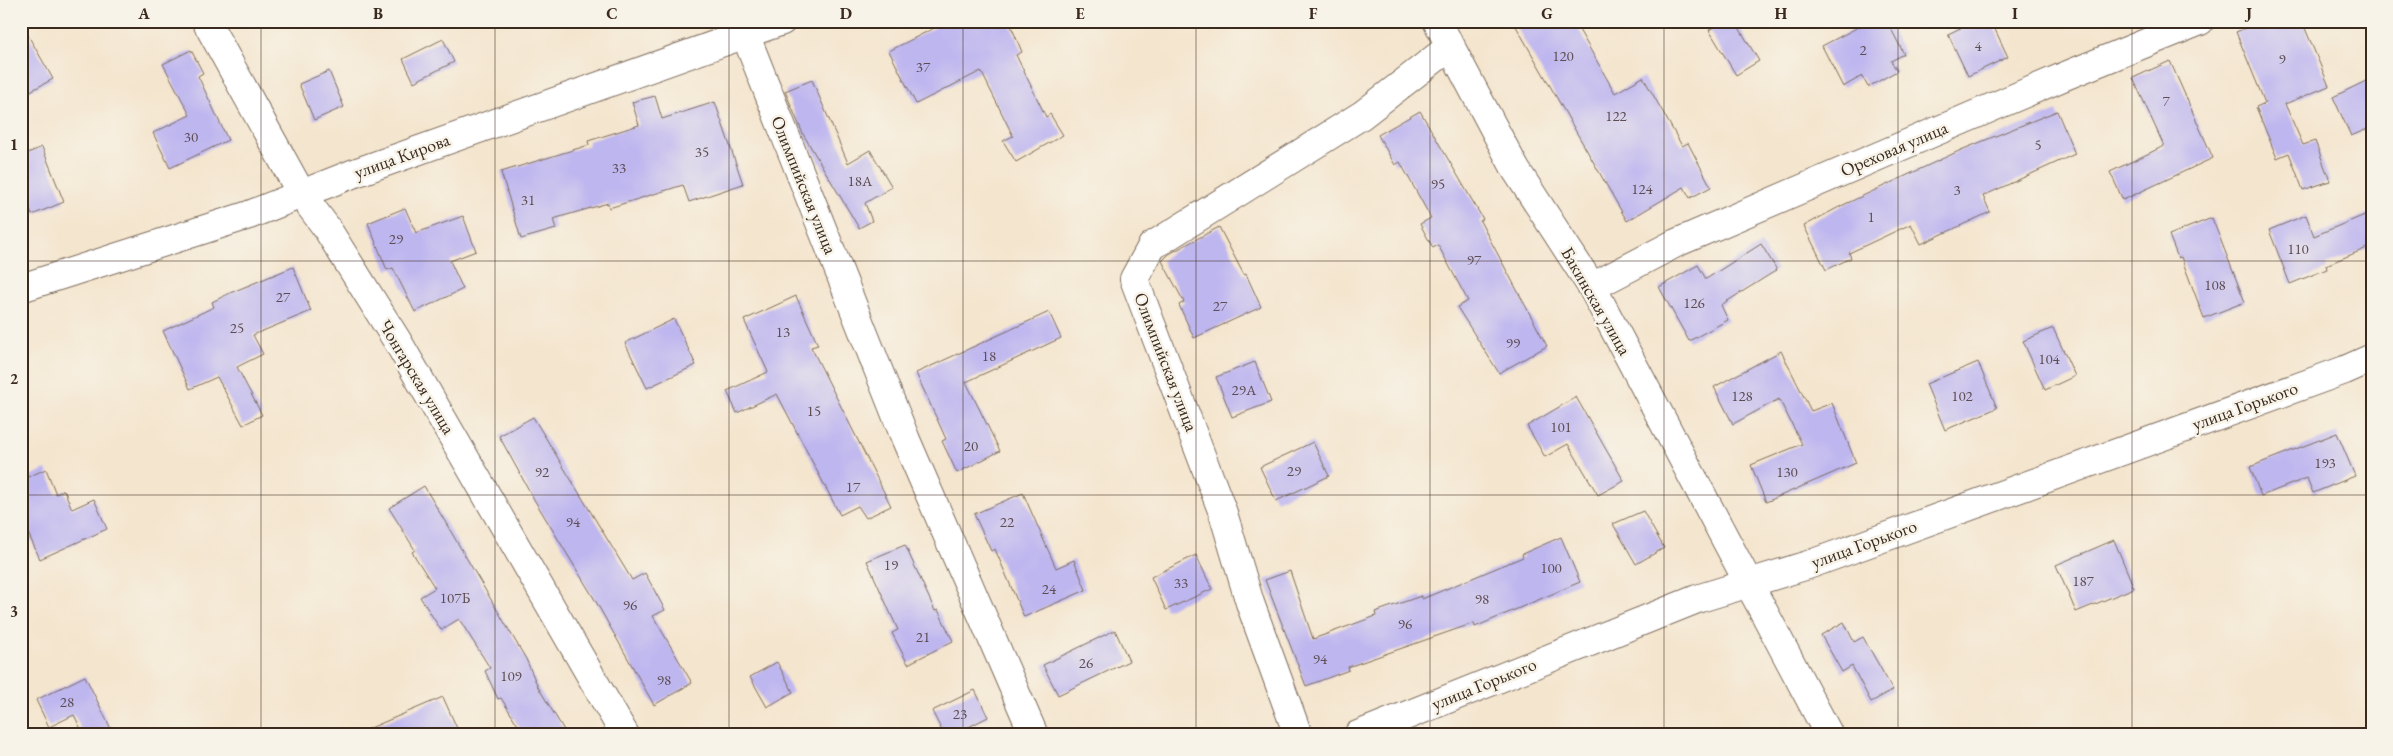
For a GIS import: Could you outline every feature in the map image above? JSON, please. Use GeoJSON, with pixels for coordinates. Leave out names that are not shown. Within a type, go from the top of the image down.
{"type":"FeatureCollection","features":[{"type":"Feature","properties":{"kind":"street","name":"Чонгарская улица"},"geometry":{"type":"LineString","coordinates":[[206,21],[302,195],[326,227],[398,342],[625,735]]}},
{"type":"Feature","properties":{"kind":"street","name":"улица Кирова"},"geometry":{"type":"LineString","coordinates":[[21,288],[239,218],[742,28],[782,21]]}},
{"type":"Feature","properties":{"kind":"street","name":"Бакинская улица"},"geometry":{"type":"LineString","coordinates":[[1437,21],[1516,170],[1592,286],[1828,735]]}},
{"type":"Feature","properties":{"kind":"street","name":"Ореховая улица"},"geometry":{"type":"LineString","coordinates":[[1592,286],[1676,243],[2065,76],[2200,21]]}},
{"type":"Feature","properties":{"kind":"street","name":"Олимпийская улица"},"geometry":{"type":"LineString","coordinates":[[742,28],[906,440],[1034,735]]}},
{"type":"Feature","properties":{"kind":"street","name":"Олимпийская улица"},"geometry":{"type":"LineString","coordinates":[[1298,735],[1250,603],[1223,513],[1134,279],[1152,246],[1362,115],[1451,46]]}},
{"type":"Feature","properties":{"kind":"street","name":"улица Горького"},"geometry":{"type":"LineString","coordinates":[[1358,735],[1697,599],[1750,584],[2372,358]]}},
{"type":"Feature","properties":{"kind":"building"},"geometry":{"type":"Polygon","coordinates":[[[948,21],[1009,21],[1022,52],[1016,55],[1046,117],[1050,114],[1063,135],[1016,162],[1003,141],[1013,136],[981,71],[916,104],[889,51],[948,21]]]}},
{"type":"Feature","properties":{"kind":"building"},"geometry":{"type":"Polygon","coordinates":[[[1513,21],[1574,21],[1615,93],[1643,77],[1682,146],[1688,143],[1711,187],[1690,198],[1684,187],[1627,221],[1513,21]]]}},
{"type":"Feature","properties":{"kind":"building"},"geometry":{"type":"Polygon","coordinates":[[[1724,21],[1735,21],[1759,61],[1736,75],[1709,30],[1724,21]]]}},
{"type":"Feature","properties":{"kind":"building"},"geometry":{"type":"Polygon","coordinates":[[[1870,21],[1887,21],[1904,54],[1891,61],[1897,71],[1868,87],[1862,76],[1843,87],[1822,46],[1870,21]]]}},
{"type":"Feature","properties":{"kind":"building"},"geometry":{"type":"Polygon","coordinates":[[[1975,21],[1991,21],[2008,57],[1968,76],[1948,34],[1975,21]]]}},
{"type":"Feature","properties":{"kind":"building"},"geometry":{"type":"Polygon","coordinates":[[[2262,21],[2302,21],[2329,86],[2285,104],[2303,145],[2315,141],[2330,181],[2303,190],[2289,153],[2277,158],[2256,107],[2265,103],[2236,32],[2262,21]]]}},
{"type":"Feature","properties":{"kind":"building"},"geometry":{"type":"Polygon","coordinates":[[[21,23],[53,79],[21,96],[21,23]]]}},
{"type":"Feature","properties":{"kind":"building"},"geometry":{"type":"Polygon","coordinates":[[[443,39],[454,62],[414,82],[403,59],[443,39]]]}},
{"type":"Feature","properties":{"kind":"building"},"geometry":{"type":"Polygon","coordinates":[[[191,50],[203,73],[198,76],[228,140],[170,168],[153,133],[190,115],[163,64],[191,50]]]}},
{"type":"Feature","properties":{"kind":"building"},"geometry":{"type":"Polygon","coordinates":[[[2170,61],[2213,158],[2123,200],[2110,172],[2164,146],[2133,78],[2170,61]]]}},
{"type":"Feature","properties":{"kind":"building"},"geometry":{"type":"Polygon","coordinates":[[[329,71],[344,107],[314,120],[299,84],[329,71]]]}},
{"type":"Feature","properties":{"kind":"building"},"geometry":{"type":"Polygon","coordinates":[[[2372,78],[2372,127],[2351,136],[2333,97],[2372,78]]]}},
{"type":"Feature","properties":{"kind":"building"},"geometry":{"type":"Polygon","coordinates":[[[812,80],[848,163],[870,150],[892,187],[865,203],[872,221],[859,228],[803,134],[785,91],[812,80]]]}},
{"type":"Feature","properties":{"kind":"building"},"geometry":{"type":"Polygon","coordinates":[[[655,96],[662,119],[715,102],[743,184],[689,202],[683,185],[609,208],[608,203],[553,219],[556,229],[521,239],[501,172],[589,145],[588,141],[639,125],[632,102],[655,96]]]}},
{"type":"Feature","properties":{"kind":"building"},"geometry":{"type":"Polygon","coordinates":[[[1420,111],[1483,219],[1480,221],[1547,346],[1499,373],[1457,307],[1468,301],[1438,245],[1433,248],[1420,224],[1431,218],[1400,162],[1395,165],[1378,135],[1420,111]]]}},
{"type":"Feature","properties":{"kind":"building"},"geometry":{"type":"Polygon","coordinates":[[[2057,111],[2075,154],[1983,196],[1990,212],[1921,244],[1911,224],[1849,253],[1851,258],[1826,270],[1804,226],[1839,207],[1961,150],[2057,111]]]}},
{"type":"Feature","properties":{"kind":"building"},"geometry":{"type":"Polygon","coordinates":[[[42,147],[64,202],[32,215],[21,188],[21,156],[42,147]]]}},
{"type":"Feature","properties":{"kind":"building"},"geometry":{"type":"Polygon","coordinates":[[[405,208],[416,233],[463,216],[476,251],[450,261],[463,289],[415,312],[393,268],[387,270],[368,223],[405,208]]]}},
{"type":"Feature","properties":{"kind":"building"},"geometry":{"type":"Polygon","coordinates":[[[2372,212],[2372,246],[2326,265],[2327,269],[2290,284],[2269,230],[2306,215],[2314,236],[2372,212]]]}},
{"type":"Feature","properties":{"kind":"building"},"geometry":{"type":"Polygon","coordinates":[[[2212,218],[2245,302],[2204,318],[2181,257],[2178,258],[2169,235],[2212,218]]]}},
{"type":"Feature","properties":{"kind":"building"},"geometry":{"type":"Polygon","coordinates":[[[1219,227],[1244,275],[1246,274],[1261,307],[1194,338],[1179,305],[1184,302],[1162,261],[1169,254],[1219,227]]]}},
{"type":"Feature","properties":{"kind":"building"},"geometry":{"type":"Polygon","coordinates":[[[1761,244],[1777,270],[1721,305],[1728,320],[1689,341],[1659,287],[1698,265],[1706,279],[1761,244]]]}},
{"type":"Feature","properties":{"kind":"building"},"geometry":{"type":"Polygon","coordinates":[[[293,267],[311,311],[253,335],[263,354],[237,367],[262,415],[243,425],[217,377],[190,389],[163,331],[214,307],[212,302],[230,293],[293,267]]]}},
{"type":"Feature","properties":{"kind":"building"},"geometry":{"type":"Polygon","coordinates":[[[796,296],[818,345],[811,347],[891,506],[866,518],[858,506],[840,515],[777,394],[737,413],[727,391],[768,372],[744,320],[796,296]]]}},
{"type":"Feature","properties":{"kind":"building"},"geometry":{"type":"Polygon","coordinates":[[[1049,312],[1061,338],[966,382],[1000,451],[957,473],[942,441],[946,439],[916,373],[1049,312]]]}},
{"type":"Feature","properties":{"kind":"building"},"geometry":{"type":"Polygon","coordinates":[[[674,319],[696,365],[647,388],[625,343],[674,319]]]}},
{"type":"Feature","properties":{"kind":"building"},"geometry":{"type":"Polygon","coordinates":[[[2053,328],[2075,376],[2045,390],[2023,341],[2053,328]]]}},
{"type":"Feature","properties":{"kind":"building"},"geometry":{"type":"Polygon","coordinates":[[[1781,351],[1811,411],[1832,403],[1856,463],[1766,502],[1751,465],[1802,444],[1779,399],[1733,424],[1714,387],[1781,351]]]}},
{"type":"Feature","properties":{"kind":"building"},"geometry":{"type":"Polygon","coordinates":[[[1255,362],[1271,402],[1232,417],[1216,377],[1255,362]]]}},
{"type":"Feature","properties":{"kind":"building"},"geometry":{"type":"Polygon","coordinates":[[[1978,362],[1997,408],[1945,430],[1926,384],[1978,362]]]}},
{"type":"Feature","properties":{"kind":"building"},"geometry":{"type":"Polygon","coordinates":[[[1576,397],[1624,481],[1598,495],[1568,444],[1545,457],[1527,426],[1576,397]]]}},
{"type":"Feature","properties":{"kind":"building"},"geometry":{"type":"Polygon","coordinates":[[[533,417],[632,580],[645,573],[665,610],[653,616],[692,683],[654,705],[499,436],[533,417]]]}},
{"type":"Feature","properties":{"kind":"building"},"geometry":{"type":"Polygon","coordinates":[[[2337,433],[2355,476],[2313,493],[2307,478],[2261,496],[2250,467],[2337,433]]]}},
{"type":"Feature","properties":{"kind":"building"},"geometry":{"type":"Polygon","coordinates":[[[1313,442],[1329,476],[1276,501],[1260,467],[1313,442]]]}},
{"type":"Feature","properties":{"kind":"building"},"geometry":{"type":"Polygon","coordinates":[[[46,469],[56,494],[64,490],[72,509],[94,499],[107,529],[40,559],[21,518],[21,480],[46,469]]]}},
{"type":"Feature","properties":{"kind":"building"},"geometry":{"type":"Polygon","coordinates":[[[424,486],[526,659],[538,687],[567,735],[524,735],[501,698],[498,699],[485,671],[490,668],[459,619],[441,630],[420,597],[435,588],[412,552],[415,550],[389,508],[424,486]]]}},
{"type":"Feature","properties":{"kind":"building"},"geometry":{"type":"Polygon","coordinates":[[[1023,493],[1056,568],[1074,560],[1086,590],[1024,617],[995,549],[991,551],[974,514],[1023,493]]]}},
{"type":"Feature","properties":{"kind":"building"},"geometry":{"type":"Polygon","coordinates":[[[1643,511],[1664,548],[1636,564],[1613,524],[1643,511]]]}},
{"type":"Feature","properties":{"kind":"building"},"geometry":{"type":"Polygon","coordinates":[[[1561,537],[1580,582],[1475,627],[1474,623],[1348,667],[1349,670],[1306,686],[1265,580],[1290,571],[1313,639],[1376,616],[1375,612],[1421,596],[1422,599],[1523,557],[1522,554],[1561,537]]]}},
{"type":"Feature","properties":{"kind":"building"},"geometry":{"type":"Polygon","coordinates":[[[2114,540],[2134,588],[2076,612],[2056,565],[2114,540]]]}},
{"type":"Feature","properties":{"kind":"building"},"geometry":{"type":"Polygon","coordinates":[[[905,545],[935,611],[938,610],[953,641],[908,664],[892,633],[898,630],[867,561],[905,545]]]}},
{"type":"Feature","properties":{"kind":"building"},"geometry":{"type":"Polygon","coordinates":[[[1196,555],[1212,589],[1166,610],[1151,577],[1196,555]]]}},
{"type":"Feature","properties":{"kind":"building"},"geometry":{"type":"Polygon","coordinates":[[[1844,622],[1854,642],[1863,637],[1893,690],[1871,702],[1852,666],[1842,672],[1821,635],[1844,622]]]}},
{"type":"Feature","properties":{"kind":"building"},"geometry":{"type":"Polygon","coordinates":[[[1115,630],[1129,661],[1058,695],[1043,665],[1115,630]]]}},
{"type":"Feature","properties":{"kind":"building"},"geometry":{"type":"Polygon","coordinates":[[[777,662],[793,692],[767,707],[750,677],[777,662]]]}},
{"type":"Feature","properties":{"kind":"building"},"geometry":{"type":"Polygon","coordinates":[[[85,676],[114,735],[84,735],[74,715],[49,727],[36,700],[85,676]]]}},
{"type":"Feature","properties":{"kind":"building"},"geometry":{"type":"Polygon","coordinates":[[[975,690],[988,717],[953,735],[944,735],[932,711],[975,690]]]}},
{"type":"Feature","properties":{"kind":"building"},"geometry":{"type":"Polygon","coordinates":[[[443,697],[460,735],[354,735],[443,697]]]}}]}
